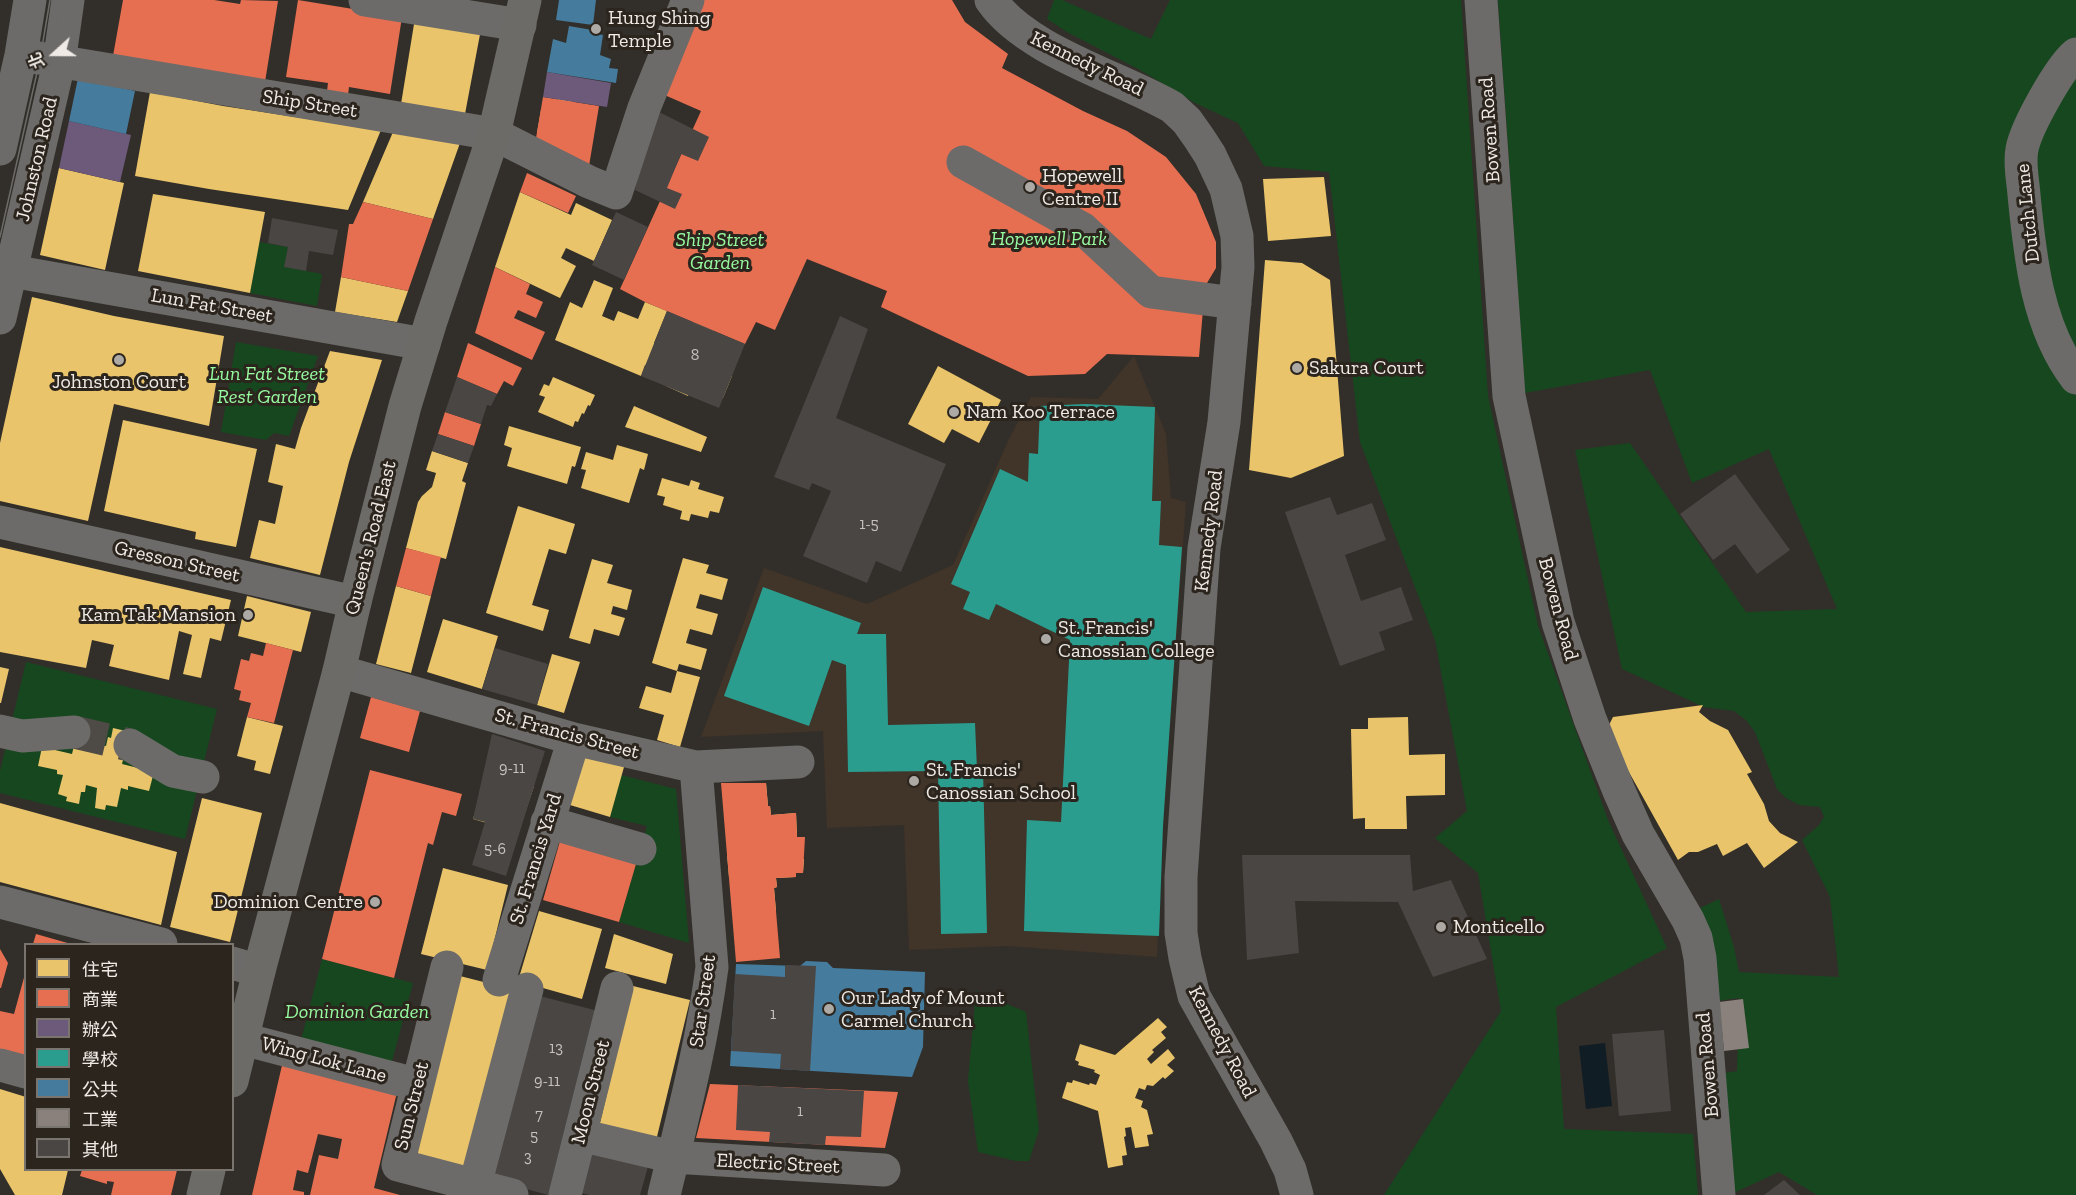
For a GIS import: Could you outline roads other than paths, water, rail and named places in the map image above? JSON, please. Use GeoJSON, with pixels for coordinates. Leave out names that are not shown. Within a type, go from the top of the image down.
{"type":"FeatureCollection","features":[{"type":"Feature","properties":{"kind":"main road","name":"Queen's Road East"},"geometry":{"type":"LineString","coordinates":[[234,1073],[243,1039],[246,967],[339,671],[405,406],[494,134],[523,12]]}},
{"type":"Feature","properties":{"kind":"main road"},"geometry":{"type":"LineString","coordinates":[[203,1195],[209,1171]]}},
{"type":"Feature","properties":{"kind":"street","name":"Johnston Road"},"geometry":{"type":"LineString","coordinates":[[0,149],[21,55],[30,0]]}},
{"type":"Feature","properties":{"kind":"street","name":"Johnston Road"},"geometry":{"type":"LineString","coordinates":[[0,318],[5,270],[59,63],[69,0]]}},
{"type":"Feature","properties":{"kind":"street"},"geometry":{"type":"LineString","coordinates":[[365,0],[523,12]]}},
{"type":"Feature","properties":{"kind":"street","name":"Ship Street"},"geometry":{"type":"LineString","coordinates":[[21,55],[494,134],[589,182],[616,193],[652,89],[688,0]]}},
{"type":"Feature","properties":{"kind":"street","name":"Kennedy Road"},"geometry":{"type":"LineString","coordinates":[[991,0],[1024,33],[1172,107],[1187,121],[1210,155],[1226,189],[1237,236],[1238,267],[1224,422],[1204,548],[1181,877],[1181,933],[1194,996],[1276,1141],[1290,1170],[1297,1195]]}},
{"type":"Feature","properties":{"kind":"street","name":"Bowen Road"},"geometry":{"type":"LineString","coordinates":[[1481,0],[1509,396],[1558,622],[1590,719],[1638,834],[1696,938],[1700,958],[1719,1195]]}},
{"type":"Feature","properties":{"kind":"street","name":"Dutch Lane"},"geometry":{"type":"LineString","coordinates":[[2076,54],[2060,73],[2033,120],[2023,144],[2021,158],[2029,235],[2038,291],[2054,342],[2076,378]]}},
{"type":"Feature","properties":{"kind":"street"},"geometry":{"type":"LineString","coordinates":[[963,162],[1083,229],[1151,292],[1235,303]]}},
{"type":"Feature","properties":{"kind":"street","name":"Lun Fat Street"},"geometry":{"type":"LineString","coordinates":[[5,270],[424,344]]}},
{"type":"Feature","properties":{"kind":"street","name":"Gresson Street"},"geometry":{"type":"LineString","coordinates":[[0,522],[355,602]]}},
{"type":"Feature","properties":{"kind":"street","name":"St. Francis Street"},"geometry":{"type":"LineString","coordinates":[[339,671],[574,739],[696,767],[798,762]]}},
{"type":"Feature","properties":{"kind":"street"},"geometry":{"type":"LineString","coordinates":[[0,731],[22,736],[74,732]]}},
{"type":"Feature","properties":{"kind":"street","name":"St. Francis Yard"},"geometry":{"type":"LineString","coordinates":[[475,1185],[547,822],[574,739]]}},
{"type":"Feature","properties":{"kind":"street"},"geometry":{"type":"LineString","coordinates":[[130,745],[173,771],[203,777]]}},
{"type":"Feature","properties":{"kind":"street","name":"Star Street"},"geometry":{"type":"LineString","coordinates":[[663,1195],[708,998],[712,967],[696,767]]}},
{"type":"Feature","properties":{"kind":"street"},"geometry":{"type":"LineString","coordinates":[[547,822],[640,849]]}},
{"type":"Feature","properties":{"kind":"street"},"geometry":{"type":"LineString","coordinates":[[0,902],[154,943]]}},
{"type":"Feature","properties":{"kind":"street","name":"Sun Street"},"geometry":{"type":"LineString","coordinates":[[447,967],[398,1165],[512,1195]]}},
{"type":"Feature","properties":{"kind":"street","name":"Moon Street"},"geometry":{"type":"LineString","coordinates":[[565,1195],[617,988]]}},
{"type":"Feature","properties":{"kind":"street","name":"Wing Lok Lane"},"geometry":{"type":"LineString","coordinates":[[243,1039],[404,1081]]}},
{"type":"Feature","properties":{"kind":"street"},"geometry":{"type":"LineString","coordinates":[[0,1065],[24,1071]]}},
{"type":"Feature","properties":{"kind":"street","name":"Electric Street"},"geometry":{"type":"LineString","coordinates":[[580,1135],[673,1157],[884,1170]]}},
{"type":"Feature","properties":{"kind":"tunnel"},"geometry":{"type":"LineString","coordinates":[[74,732],[130,745]]}},
{"type":"Feature","properties":{"kind":"tram line"},"geometry":{"type":"LineString","coordinates":[[0,237],[40,59],[50,0]]}},
{"type":"Feature","properties":{"kind":"tram line"},"geometry":{"type":"LineString","coordinates":[[0,286],[54,44],[60,0]]}},
{"type":"Feature","properties":{"kind":"place","name":"Hung Shing Temple"},"geometry":{"type":"Point","coordinates":[596,29]}},
{"type":"Feature","properties":{"kind":"place","name":"Hopewell Centre II"},"geometry":{"type":"Point","coordinates":[1030,187]}},
{"type":"Feature","properties":{"kind":"place","name":"Johnston Court"},"geometry":{"type":"Point","coordinates":[119,360]}},
{"type":"Feature","properties":{"kind":"place","name":"Sakura Court"},"geometry":{"type":"Point","coordinates":[1297,368]}},
{"type":"Feature","properties":{"kind":"place","name":"Nam Koo Terrace"},"geometry":{"type":"Point","coordinates":[954,412]}},
{"type":"Feature","properties":{"kind":"place","name":"Kam Tak Mansion"},"geometry":{"type":"Point","coordinates":[248,615]}},
{"type":"Feature","properties":{"kind":"place","name":"St. Francis' Canossian College"},"geometry":{"type":"Point","coordinates":[1046,639]}},
{"type":"Feature","properties":{"kind":"place","name":"St. Francis' Canossian School"},"geometry":{"type":"Point","coordinates":[914,781]}},
{"type":"Feature","properties":{"kind":"place","name":"Dominion Centre"},"geometry":{"type":"Point","coordinates":[375,902]}},
{"type":"Feature","properties":{"kind":"place","name":"Monticello"},"geometry":{"type":"Point","coordinates":[1441,927]}},
{"type":"Feature","properties":{"kind":"place","name":"Our Lady of Mount Carmel Church"},"geometry":{"type":"Point","coordinates":[829,1009]}},
{"type":"Feature","properties":{"kind":"park label","name":"Hopewell Park"},"geometry":{"type":"Point","coordinates":[1049,239]}},
{"type":"Feature","properties":{"kind":"park label","name":"Ship Street Garden"},"geometry":{"type":"Point","coordinates":[720,252]}},
{"type":"Feature","properties":{"kind":"park label","name":"Lun Fat Street Rest Garden"},"geometry":{"type":"Point","coordinates":[267,386]}},
{"type":"Feature","properties":{"kind":"park label","name":"Dominion Garden"},"geometry":{"type":"Point","coordinates":[357,1012]}}]}
